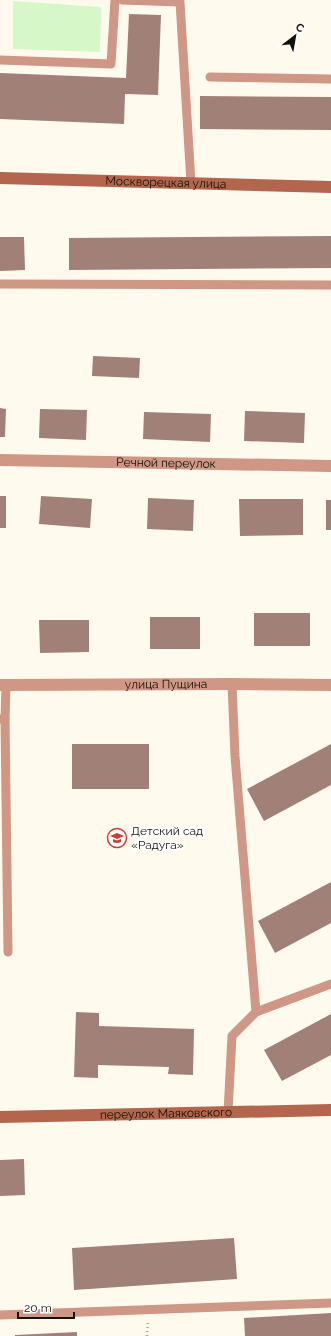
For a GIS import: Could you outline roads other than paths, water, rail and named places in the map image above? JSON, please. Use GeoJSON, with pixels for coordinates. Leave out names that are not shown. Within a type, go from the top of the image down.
{"type":"FeatureCollection","features":[{"type":"Feature","properties":{"kind":"street","name":"Москворецкая улица"},"geometry":{"type":"LineString","coordinates":[[0,178],[331,187]]}},
{"type":"Feature","properties":{"kind":"street","name":"Речной переулок"},"geometry":{"type":"LineString","coordinates":[[0,460],[331,466]]}},
{"type":"Feature","properties":{"kind":"street","name":"улица Пущина"},"geometry":{"type":"LineString","coordinates":[[3,685],[331,685]]}},
{"type":"Feature","properties":{"kind":"street","name":"переулок Маяковского"},"geometry":{"type":"LineString","coordinates":[[0,1117],[331,1110]]}},
{"type":"Feature","properties":{"kind":"lane"},"geometry":{"type":"LineString","coordinates":[[0,60],[111,64],[115,0]]}},
{"type":"Feature","properties":{"kind":"lane"},"geometry":{"type":"LineString","coordinates":[[122,0],[180,2],[191,183]]}},
{"type":"Feature","properties":{"kind":"lane"},"geometry":{"type":"LineString","coordinates":[[210,77],[331,79]]}},
{"type":"Feature","properties":{"kind":"lane"},"geometry":{"type":"LineString","coordinates":[[0,284],[331,285]]}},
{"type":"Feature","properties":{"kind":"lane"},"geometry":{"type":"LineString","coordinates":[[232,684],[235,756],[256,1012]]}},
{"type":"Feature","properties":{"kind":"lane"},"geometry":{"type":"LineString","coordinates":[[3,685],[2,719],[8,952]]}},
{"type":"Feature","properties":{"kind":"lane"},"geometry":{"type":"LineString","coordinates":[[228,1112],[232,1036],[256,1012],[331,984]]}},
{"type":"Feature","properties":{"kind":"lane"},"geometry":{"type":"LineString","coordinates":[[0,1315],[331,1303]]}},
{"type":"Feature","properties":{"kind":"place","name":"Детский сад «Радуга»"},"geometry":{"type":"Point","coordinates":[117,838]}}]}
